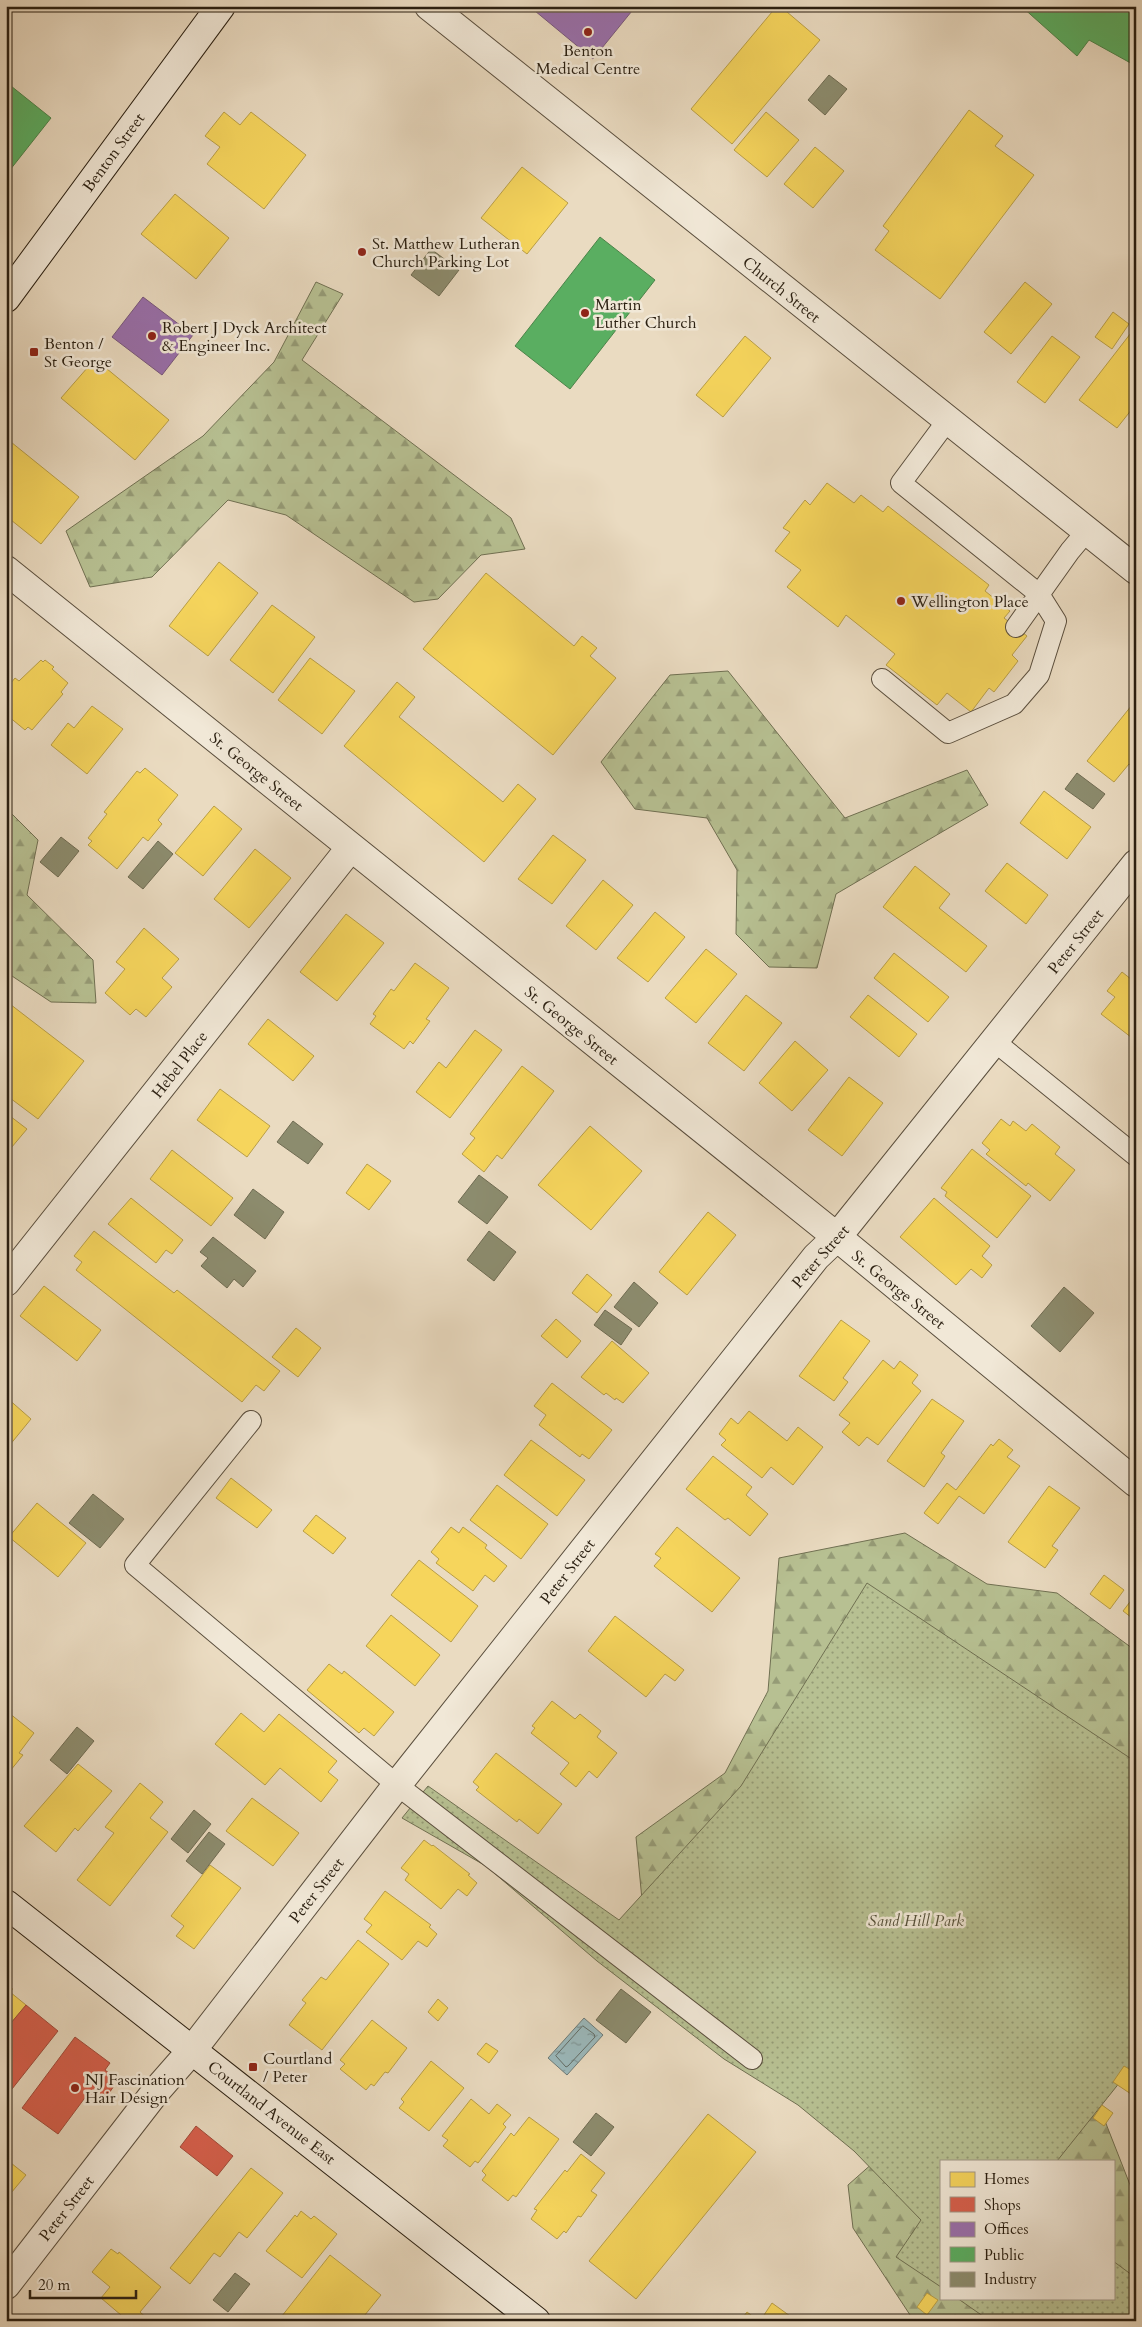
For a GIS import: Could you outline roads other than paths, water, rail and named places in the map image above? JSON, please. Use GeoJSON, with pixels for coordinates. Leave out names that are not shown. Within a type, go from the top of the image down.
{"type":"FeatureCollection","features":[{"type":"Feature","properties":{"kind":"street","name":"Benton Street"},"geometry":{"type":"LineString","coordinates":[[6,298],[221,6]]}},
{"type":"Feature","properties":{"kind":"street","name":"Church Street"},"geometry":{"type":"LineString","coordinates":[[429,6],[1136,570]]}},
{"type":"Feature","properties":{"kind":"street","name":"St. George Street"},"geometry":{"type":"LineString","coordinates":[[6,570],[837,1237],[1136,1483]]}},
{"type":"Feature","properties":{"kind":"street","name":"Hebel Place"},"geometry":{"type":"LineString","coordinates":[[6,1282],[351,847]]}},
{"type":"Feature","properties":{"kind":"street","name":"Peter Street"},"geometry":{"type":"LineString","coordinates":[[6,2285],[157,2090],[193,2049],[398,1785],[816,1257],[837,1237],[1136,864]]}},
{"type":"Feature","properties":{"kind":"street","name":"Courtland Avenue East"},"geometry":{"type":"LineString","coordinates":[[6,1904],[193,2049],[536,2321]]}},
{"type":"Feature","properties":{"kind":"lane"},"geometry":{"type":"LineString","coordinates":[[882,680],[948,733],[1014,704],[1039,675],[1056,621],[1039,594],[901,483],[947,421]]}},
{"type":"Feature","properties":{"kind":"lane"},"geometry":{"type":"LineString","coordinates":[[1016,627],[1070,551],[1086,532]]}},
{"type":"Feature","properties":{"kind":"lane"},"geometry":{"type":"LineString","coordinates":[[994,1041],[1136,1156]]}},
{"type":"Feature","properties":{"kind":"lane"},"geometry":{"type":"LineString","coordinates":[[251,1421],[135,1565],[398,1785],[752,2059]]}},
{"type":"Feature","properties":{"kind":"water"},"geometry":{"type":"Polygon","coordinates":[[[584,2018],[603,2035],[567,2075],[548,2058],[584,2018]]]}},
{"type":"Feature","properties":{"kind":"place","name":"Benton Medical Centre"},"geometry":{"type":"Point","coordinates":[588,32]}},
{"type":"Feature","properties":{"kind":"place","name":"St. Matthew Lutheran Church Parking Lot"},"geometry":{"type":"Point","coordinates":[362,252]}},
{"type":"Feature","properties":{"kind":"place","name":"Martin Luther Church"},"geometry":{"type":"Point","coordinates":[585,313]}},
{"type":"Feature","properties":{"kind":"place","name":"Robert J Dyck Architect & Engineer Inc."},"geometry":{"type":"Point","coordinates":[152,336]}},
{"type":"Feature","properties":{"kind":"place","name":"Benton / St George"},"geometry":{"type":"Point","coordinates":[34,352]}},
{"type":"Feature","properties":{"kind":"place","name":"Wellington Place"},"geometry":{"type":"Point","coordinates":[901,601]}},
{"type":"Feature","properties":{"kind":"place","name":"Courtland / Peter"},"geometry":{"type":"Point","coordinates":[253,2067]}},
{"type":"Feature","properties":{"kind":"place","name":"NJ Fascination Hair Design"},"geometry":{"type":"Point","coordinates":[75,2088]}},
{"type":"Feature","properties":{"kind":"park label","name":"Sand Hill Park"},"geometry":{"type":"Point","coordinates":[916,1920]}}]}
